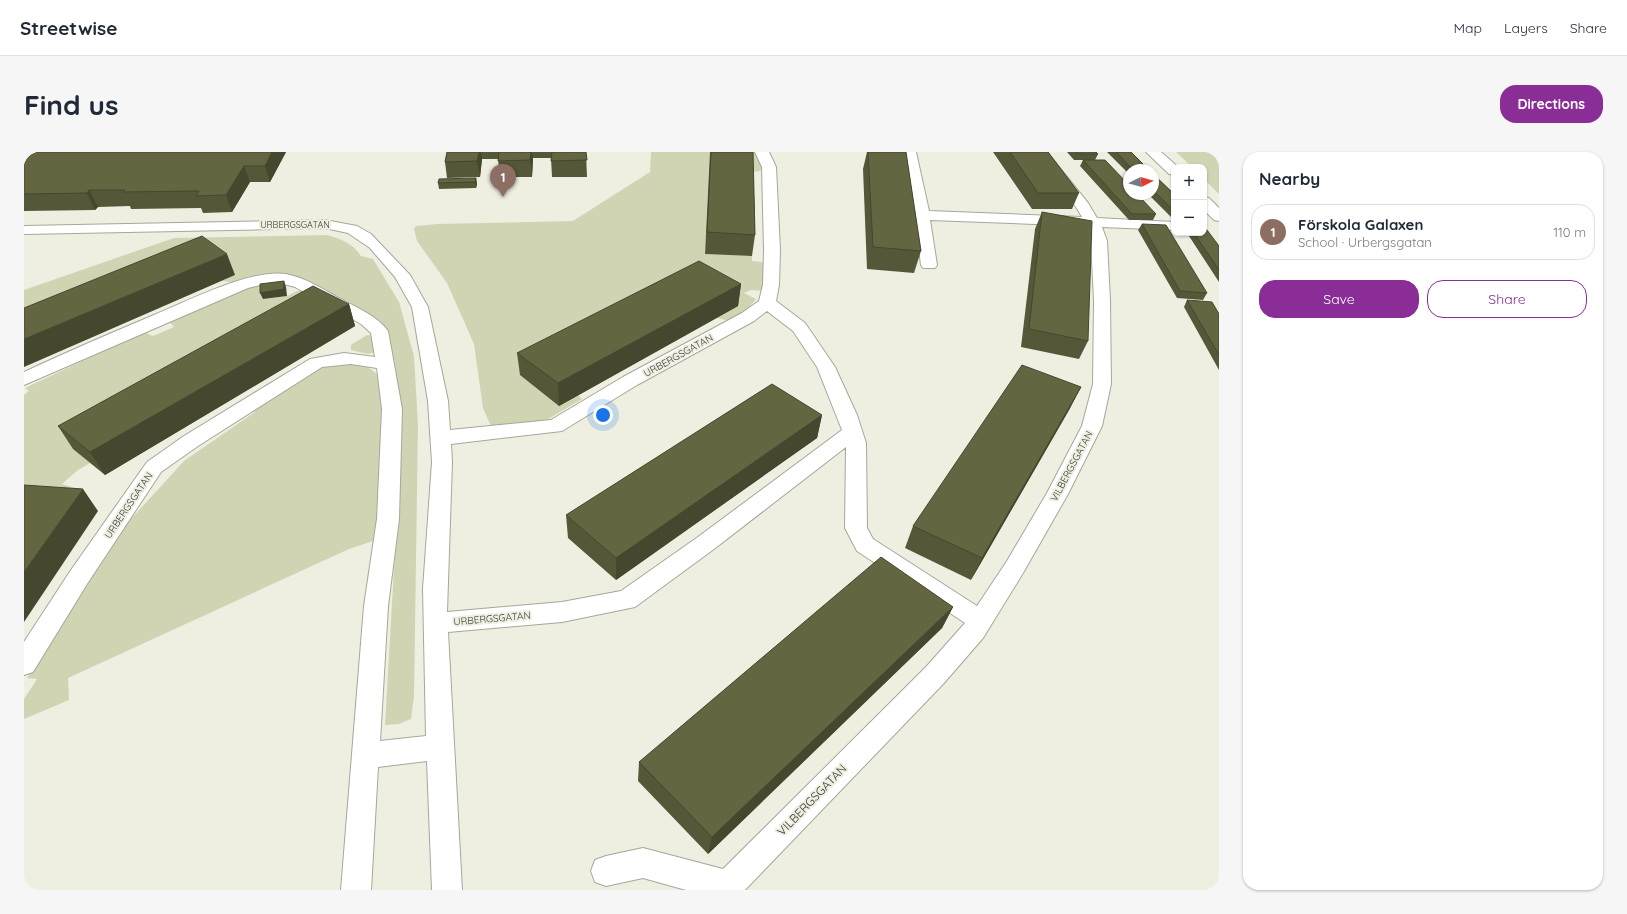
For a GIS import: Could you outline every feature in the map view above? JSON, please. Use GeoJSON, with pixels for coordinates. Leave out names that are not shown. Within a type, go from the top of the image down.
{"type":"FeatureCollection","features":[{"type":"Feature","properties":{"kind":"street"},"geometry":{"type":"LineString","coordinates":[[762,152],[769,166],[772,285],[767,303],[799,327],[826,367],[847,415],[856,443],[856,528],[865,545],[981,621]]}},
{"type":"Feature","properties":{"kind":"street"},"geometry":{"type":"LineString","coordinates":[[909,152],[922,215],[929,265]]}},
{"type":"Feature","properties":{"kind":"street","name":"VILBERGSGATAN"},"geometry":{"type":"LineString","coordinates":[[606,871],[643,863],[728,886],[935,675],[981,621],[1057,494],[1092,426],[1102,384],[1102,300],[1099,240],[1083,206],[1040,152]]}},
{"type":"Feature","properties":{"kind":"street"},"geometry":{"type":"LineString","coordinates":[[1153,152],[1171,169]]}},
{"type":"Feature","properties":{"kind":"street"},"geometry":{"type":"LineString","coordinates":[[1207,204],[1219,217]]}},
{"type":"Feature","properties":{"kind":"street"},"geometry":{"type":"LineString","coordinates":[[922,215],[1171,226]]}},
{"type":"Feature","properties":{"kind":"street","name":"URBERGSGATAN"},"geometry":{"type":"LineString","coordinates":[[24,230],[297,224],[341,226],[358,232],[376,245],[402,275],[420,307],[438,401],[442,462],[434,589],[439,747],[447,890]]}},
{"type":"Feature","properties":{"kind":"street"},"geometry":{"type":"LineString","coordinates":[[24,379],[68,358],[195,304],[242,285],[265,279],[285,279],[301,284],[367,320],[379,331],[386,365],[392,409],[388,519],[376,606],[356,890]]}},
{"type":"Feature","properties":{"kind":"street","name":"URBERGSGATAN"},"geometry":{"type":"LineString","coordinates":[[440,438],[555,426],[630,381],[748,317],[767,303]]}},
{"type":"Feature","properties":{"kind":"street","name":"URBERGSGATAN"},"geometry":{"type":"LineString","coordinates":[[24,664],[79,577],[154,466],[191,441],[316,363],[338,358],[362,358],[386,365]]}},
{"type":"Feature","properties":{"kind":"street","name":"URBERGSGATAN"},"geometry":{"type":"LineString","coordinates":[[435,623],[562,612],[627,600],[701,548],[852,432]]}},
{"type":"Feature","properties":{"kind":"street"},"geometry":{"type":"LineString","coordinates":[[365,756],[439,747]]}},
{"type":"Feature","properties":{"kind":"green space"},"geometry":{"type":"Polygon","coordinates":[[[651,152],[755,152],[762,167],[760,171],[750,172],[710,160],[705,254],[752,256],[752,261],[762,262],[766,268],[764,291],[751,290],[744,293],[756,299],[737,317],[729,321],[717,318],[738,306],[578,395],[582,399],[538,425],[491,426],[483,408],[474,344],[447,283],[417,241],[414,229],[416,226],[437,224],[573,221],[650,172],[651,152]]]}},
{"type":"Feature","properties":{"kind":"green space"},"geometry":{"type":"Polygon","coordinates":[[[1176,152],[1219,152],[1219,194],[1207,182],[1207,164],[1189,164],[1176,152]]]}},
{"type":"Feature","properties":{"kind":"green space"},"geometry":{"type":"Polygon","coordinates":[[[327,235],[346,242],[361,256],[373,259],[399,302],[414,356],[418,425],[414,696],[411,719],[399,724],[385,725],[401,414],[395,364],[387,333],[380,321],[347,301],[306,281],[275,276],[258,276],[238,283],[222,281],[235,275],[24,327],[24,290],[174,238],[327,235]]]}},
{"type":"Feature","properties":{"kind":"green space"},"geometry":{"type":"Polygon","coordinates":[[[263,284],[263,299],[287,296],[297,291],[305,291],[74,449],[90,463],[78,470],[62,484],[81,490],[24,524],[24,395],[29,391],[25,388],[144,332],[153,336],[174,327],[169,321],[244,289],[263,284]]]}},
{"type":"Feature","properties":{"kind":"green space"},"geometry":{"type":"Polygon","coordinates":[[[367,335],[374,336],[376,352],[368,354],[351,350],[351,345],[367,335]]]}},
{"type":"Feature","properties":{"kind":"green space"},"geometry":{"type":"Polygon","coordinates":[[[357,362],[374,371],[378,376],[381,386],[382,427],[376,540],[349,549],[68,678],[69,700],[24,719],[24,699],[37,679],[27,678],[119,532],[184,461],[255,412],[252,408],[313,371],[335,364],[357,362]]]}},
{"type":"Feature","properties":{"kind":"building"},"geometry":{"type":"Polygon","coordinates":[[[24,152],[272,152],[265,166],[244,166],[226,195],[196,196],[199,191],[123,192],[125,190],[89,190],[87,193],[24,194],[24,152]]]}},
{"type":"Feature","properties":{"kind":"building"},"geometry":{"type":"Polygon","coordinates":[[[447,152],[479,152],[477,161],[445,162],[447,152]]]}},
{"type":"Feature","properties":{"kind":"building"},"geometry":{"type":"Polygon","coordinates":[[[499,152],[531,152],[530,160],[498,161],[499,152]]]}},
{"type":"Feature","properties":{"kind":"building"},"geometry":{"type":"Polygon","coordinates":[[[552,152],[586,152],[587,160],[551,161],[552,152]]]}},
{"type":"Feature","properties":{"kind":"building"},"geometry":{"type":"Polygon","coordinates":[[[711,152],[753,152],[755,235],[707,232],[711,152]]]}},
{"type":"Feature","properties":{"kind":"building"},"geometry":{"type":"Polygon","coordinates":[[[868,152],[906,152],[921,251],[873,247],[868,152]]]}},
{"type":"Feature","properties":{"kind":"building"},"geometry":{"type":"Polygon","coordinates":[[[1010,152],[1048,152],[1079,193],[1038,193],[1010,152]]]}},
{"type":"Feature","properties":{"kind":"building"},"geometry":{"type":"Polygon","coordinates":[[[1075,152],[1096,152],[1098,154],[1077,154],[1075,152]]]}},
{"type":"Feature","properties":{"kind":"building"},"geometry":{"type":"Polygon","coordinates":[[[1116,152],[1131,152],[1143,164],[1127,164],[1116,152]]]}},
{"type":"Feature","properties":{"kind":"building"},"geometry":{"type":"Polygon","coordinates":[[[1083,160],[1105,160],[1123,179],[1123,200],[1143,200],[1156,214],[1132,214],[1083,160]]]}},
{"type":"Feature","properties":{"kind":"building"},"geometry":{"type":"Polygon","coordinates":[[[476,178],[475,182],[438,183],[439,179],[476,178]]]}},
{"type":"Feature","properties":{"kind":"building"},"geometry":{"type":"Polygon","coordinates":[[[1159,180],[1171,191],[1171,208],[1159,196],[1159,180]]]}},
{"type":"Feature","properties":{"kind":"building"},"geometry":{"type":"Polygon","coordinates":[[[1042,212],[1092,221],[1088,341],[1029,329],[1042,212]]]}},
{"type":"Feature","properties":{"kind":"building"},"geometry":{"type":"Polygon","coordinates":[[[1142,224],[1166,225],[1171,236],[1173,236],[1207,293],[1180,291],[1142,224]]]}},
{"type":"Feature","properties":{"kind":"building"},"geometry":{"type":"Polygon","coordinates":[[[1207,230],[1219,246],[1219,270],[1196,236],[1207,236],[1207,230]]]}},
{"type":"Feature","properties":{"kind":"building"},"geometry":{"type":"Polygon","coordinates":[[[202,236],[227,254],[24,339],[24,308],[202,236]]]}},
{"type":"Feature","properties":{"kind":"building"},"geometry":{"type":"Polygon","coordinates":[[[699,261],[741,284],[558,383],[517,353],[699,261]]]}},
{"type":"Feature","properties":{"kind":"building"},"geometry":{"type":"Polygon","coordinates":[[[284,281],[284,289],[260,293],[260,284],[284,281]]]}},
{"type":"Feature","properties":{"kind":"building"},"geometry":{"type":"Polygon","coordinates":[[[313,286],[349,304],[90,452],[58,426],[313,286]]]}},
{"type":"Feature","properties":{"kind":"building"},"geometry":{"type":"Polygon","coordinates":[[[1187,300],[1212,302],[1219,314],[1219,355],[1187,300]]]}},
{"type":"Feature","properties":{"kind":"building"},"geometry":{"type":"Polygon","coordinates":[[[1022,365],[1081,387],[982,558],[913,526],[1022,365]]]}},
{"type":"Feature","properties":{"kind":"building"},"geometry":{"type":"Polygon","coordinates":[[[772,384],[822,415],[616,558],[566,515],[772,384]]]}},
{"type":"Feature","properties":{"kind":"building"},"geometry":{"type":"Polygon","coordinates":[[[24,485],[83,489],[24,572],[24,485]]]}},
{"type":"Feature","properties":{"kind":"building"},"geometry":{"type":"Polygon","coordinates":[[[881,557],[953,607],[712,837],[639,762],[881,557]]]}},
{"type":"Feature","properties":{"kind":"place","name":"Förskola Galaxen"},"geometry":{"type":"Point","coordinates":[503,197]}}]}
